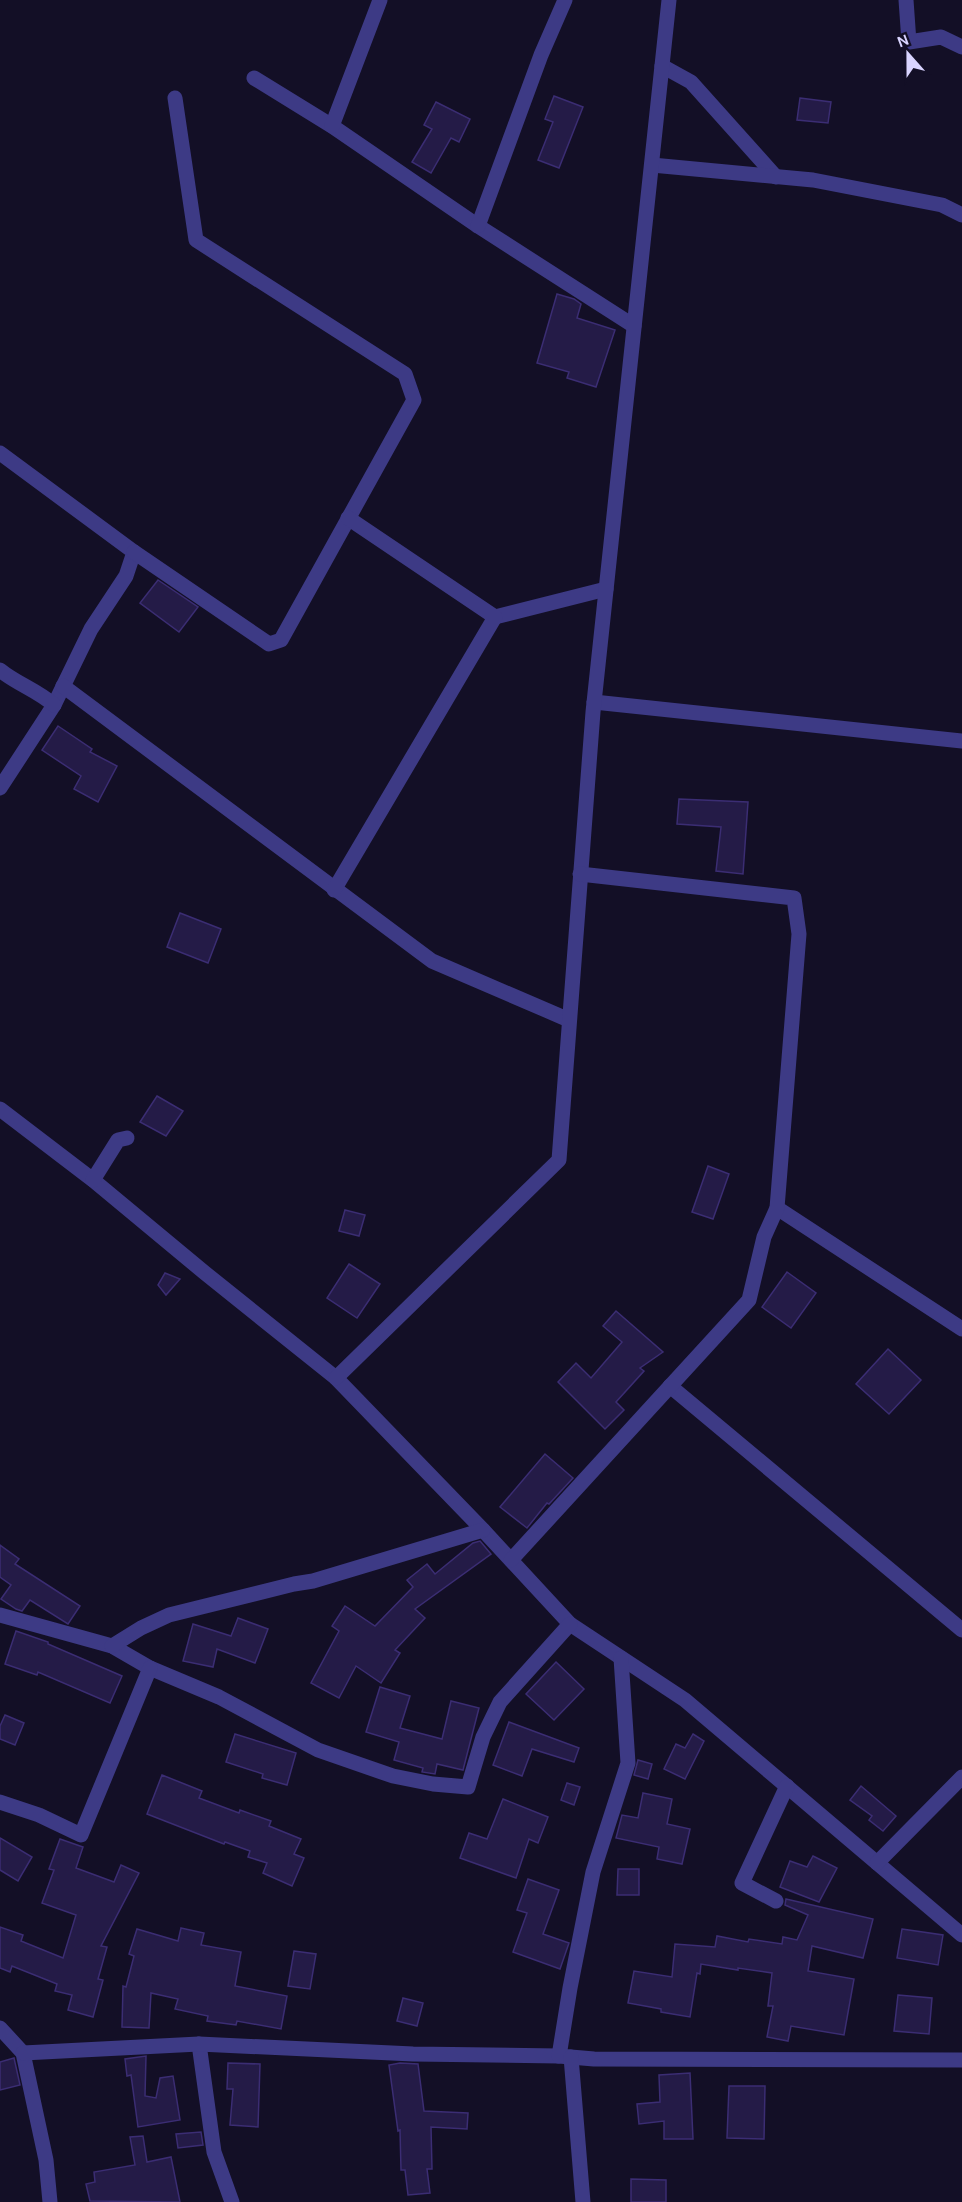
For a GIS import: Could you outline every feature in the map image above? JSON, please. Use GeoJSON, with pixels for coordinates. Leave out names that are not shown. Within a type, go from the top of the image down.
{"type":"FeatureCollection","features":[{"type":"Feature","properties":{"kind":"street"},"geometry":{"type":"LineString","coordinates":[[332,126],[380,0]]}},
{"type":"Feature","properties":{"kind":"street"},"geometry":{"type":"LineString","coordinates":[[478,226],[541,55],[565,0]]}},
{"type":"Feature","properties":{"kind":"street"},"geometry":{"type":"LineString","coordinates":[[336,1378],[559,1160],[594,702],[669,0]]}},
{"type":"Feature","properties":{"kind":"street"},"geometry":{"type":"LineString","coordinates":[[906,0],[909,42],[941,37],[962,47]]}},
{"type":"Feature","properties":{"kind":"street"},"geometry":{"type":"LineString","coordinates":[[662,66],[691,81],[776,177]]}},
{"type":"Feature","properties":{"kind":"street"},"geometry":{"type":"LineString","coordinates":[[254,78],[332,126],[478,226],[634,326]]}},
{"type":"Feature","properties":{"kind":"street"},"geometry":{"type":"LineString","coordinates":[[0,453],[134,552],[268,644],[281,640],[414,400],[405,374],[196,240],[175,98]]}},
{"type":"Feature","properties":{"kind":"street"},"geometry":{"type":"LineString","coordinates":[[652,165],[813,180],[942,205],[962,215]]}},
{"type":"Feature","properties":{"kind":"street"},"geometry":{"type":"LineString","coordinates":[[348,518],[495,616]]}},
{"type":"Feature","properties":{"kind":"street"},"geometry":{"type":"LineString","coordinates":[[0,788],[54,705],[91,629],[126,576],[134,552]]}},
{"type":"Feature","properties":{"kind":"street"},"geometry":{"type":"LineString","coordinates":[[334,890],[495,616],[606,589]]}},
{"type":"Feature","properties":{"kind":"street"},"geometry":{"type":"LineString","coordinates":[[0,670],[27,688],[40,692],[54,705]]}},
{"type":"Feature","properties":{"kind":"street"},"geometry":{"type":"LineString","coordinates":[[63,686],[432,961],[569,1020]]}},
{"type":"Feature","properties":{"kind":"street"},"geometry":{"type":"LineString","coordinates":[[594,702],[962,741]]}},
{"type":"Feature","properties":{"kind":"street"},"geometry":{"type":"LineString","coordinates":[[511,1560],[749,1300],[764,1237],[777,1208],[799,934],[794,898],[580,874]]}},
{"type":"Feature","properties":{"kind":"street"},"geometry":{"type":"LineString","coordinates":[[0,1108],[93,1180],[336,1378],[570,1624],[685,1700],[962,1935]]}},
{"type":"Feature","properties":{"kind":"street"},"geometry":{"type":"LineString","coordinates":[[93,1180],[118,1140],[127,1138]]}},
{"type":"Feature","properties":{"kind":"street"},"geometry":{"type":"LineString","coordinates":[[777,1208],[962,1329]]}},
{"type":"Feature","properties":{"kind":"street"},"geometry":{"type":"LineString","coordinates":[[670,1386],[962,1630]]}},
{"type":"Feature","properties":{"kind":"street"},"geometry":{"type":"LineString","coordinates":[[112,1646],[141,1628],[169,1615],[313,1581],[483,1530]]}},
{"type":"Feature","properties":{"kind":"street"},"geometry":{"type":"LineString","coordinates":[[0,1615],[112,1646],[150,1668],[219,1697],[318,1750],[393,1776],[433,1784],[468,1787],[483,1737],[500,1702],[570,1624]]}},
{"type":"Feature","properties":{"kind":"street"},"geometry":{"type":"LineString","coordinates":[[583,2202],[565,2056],[570,1988],[593,1872],[628,1763],[621,1658]]}},
{"type":"Feature","properties":{"kind":"street"},"geometry":{"type":"LineString","coordinates":[[0,1802],[39,1815],[81,1835],[150,1668]]}},
{"type":"Feature","properties":{"kind":"street"},"geometry":{"type":"LineString","coordinates":[[877,1863],[962,1777]]}},
{"type":"Feature","properties":{"kind":"street"},"geometry":{"type":"LineString","coordinates":[[776,1901],[742,1883],[787,1786]]}},
{"type":"Feature","properties":{"kind":"street"},"geometry":{"type":"LineString","coordinates":[[0,2028],[23,2053],[46,2160],[50,2202]]}},
{"type":"Feature","properties":{"kind":"street"},"geometry":{"type":"LineString","coordinates":[[199,2044],[214,2152],[232,2202]]}},
{"type":"Feature","properties":{"kind":"street"},"geometry":{"type":"LineString","coordinates":[[23,2053],[199,2044],[413,2054],[565,2056],[594,2060],[962,2060]]}},
{"type":"Feature","properties":{"kind":"building"},"geometry":{"type":"Polygon","coordinates":[[[554,96],[583,107],[559,168],[538,160],[553,122],[545,119],[554,96]]]}},
{"type":"Feature","properties":{"kind":"building"},"geometry":{"type":"Polygon","coordinates":[[[800,98],[831,102],[828,123],[797,120],[800,98]]]}},
{"type":"Feature","properties":{"kind":"building"},"geometry":{"type":"Polygon","coordinates":[[[436,102],[470,119],[459,142],[451,138],[431,173],[412,162],[432,129],[424,125],[436,102]]]}},
{"type":"Feature","properties":{"kind":"building"},"geometry":{"type":"Polygon","coordinates":[[[557,294],[574,299],[581,304],[577,318],[615,330],[596,387],[567,378],[569,372],[537,363],[557,294]]]}},
{"type":"Feature","properties":{"kind":"building"},"geometry":{"type":"Polygon","coordinates":[[[158,580],[198,607],[179,632],[140,603],[158,580]]]}},
{"type":"Feature","properties":{"kind":"building"},"geometry":{"type":"Polygon","coordinates":[[[58,726],[92,749],[90,752],[117,766],[98,802],[74,789],[81,776],[42,750],[58,726]]]}},
{"type":"Feature","properties":{"kind":"building"},"geometry":{"type":"Polygon","coordinates":[[[679,799],[748,802],[743,874],[716,871],[721,827],[677,824],[679,799]]]}},
{"type":"Feature","properties":{"kind":"building"},"geometry":{"type":"Polygon","coordinates":[[[180,913],[221,929],[208,963],[167,947],[180,913]]]}},
{"type":"Feature","properties":{"kind":"building"},"geometry":{"type":"Polygon","coordinates":[[[157,1096],[183,1111],[166,1136],[140,1122],[157,1096]]]}},
{"type":"Feature","properties":{"kind":"building"},"geometry":{"type":"Polygon","coordinates":[[[708,1166],[729,1174],[713,1219],[692,1212],[708,1166]]]}},
{"type":"Feature","properties":{"kind":"building"},"geometry":{"type":"Polygon","coordinates":[[[345,1210],[365,1215],[359,1236],[339,1231],[345,1210]]]}},
{"type":"Feature","properties":{"kind":"building"},"geometry":{"type":"Polygon","coordinates":[[[349,1264],[380,1284],[357,1318],[327,1298],[349,1264]]]}},
{"type":"Feature","properties":{"kind":"building"},"geometry":{"type":"Polygon","coordinates":[[[787,1272],[816,1293],[791,1328],[762,1307],[787,1272]]]}},
{"type":"Feature","properties":{"kind":"building"},"geometry":{"type":"Polygon","coordinates":[[[165,1273],[180,1279],[166,1295],[158,1285],[165,1273]]]}},
{"type":"Feature","properties":{"kind":"building"},"geometry":{"type":"Polygon","coordinates":[[[616,1311],[663,1352],[640,1368],[644,1371],[616,1402],[624,1410],[605,1429],[558,1382],[576,1363],[591,1378],[622,1342],[603,1326],[616,1311]]]}},
{"type":"Feature","properties":{"kind":"building"},"geometry":{"type":"Polygon","coordinates":[[[888,1349],[921,1380],[889,1414],[856,1384],[888,1349]]]}},
{"type":"Feature","properties":{"kind":"building"},"geometry":{"type":"Polygon","coordinates":[[[545,1454],[573,1478],[549,1504],[547,1503],[527,1528],[500,1507],[545,1454]]]}},
{"type":"Feature","properties":{"kind":"building"},"geometry":{"type":"Polygon","coordinates":[[[480,1541],[491,1554],[415,1609],[425,1618],[395,1650],[400,1653],[381,1683],[356,1666],[339,1698],[311,1683],[339,1631],[332,1626],[345,1606],[375,1626],[413,1587],[407,1580],[427,1564],[435,1574],[473,1543],[480,1541]]]}},
{"type":"Feature","properties":{"kind":"building"},"geometry":{"type":"Polygon","coordinates":[[[0,1545],[19,1559],[15,1564],[80,1606],[68,1624],[30,1600],[22,1611],[1,1599],[11,1585],[0,1577],[0,1545]]]}},
{"type":"Feature","properties":{"kind":"building"},"geometry":{"type":"Polygon","coordinates":[[[238,1618],[268,1629],[255,1663],[217,1649],[213,1667],[183,1661],[193,1624],[231,1636],[238,1618]]]}},
{"type":"Feature","properties":{"kind":"building"},"geometry":{"type":"Polygon","coordinates":[[[16,1631],[48,1642],[48,1644],[122,1676],[110,1703],[38,1672],[37,1675],[5,1664],[16,1631]]]}},
{"type":"Feature","properties":{"kind":"building"},"geometry":{"type":"Polygon","coordinates":[[[556,1662],[584,1689],[554,1720],[526,1694],[556,1662]]]}},
{"type":"Feature","properties":{"kind":"building"},"geometry":{"type":"Polygon","coordinates":[[[380,1687],[410,1696],[400,1728],[442,1739],[451,1701],[479,1708],[463,1770],[437,1764],[435,1774],[422,1772],[423,1768],[394,1760],[399,1742],[366,1732],[380,1687]]]}},
{"type":"Feature","properties":{"kind":"building"},"geometry":{"type":"Polygon","coordinates":[[[5,1715],[24,1723],[15,1745],[0,1739],[0,1726],[5,1715]]]}},
{"type":"Feature","properties":{"kind":"building"},"geometry":{"type":"Polygon","coordinates":[[[509,1722],[579,1748],[574,1762],[532,1749],[522,1776],[493,1765],[509,1722]]]}},
{"type":"Feature","properties":{"kind":"building"},"geometry":{"type":"Polygon","coordinates":[[[235,1734],[296,1753],[287,1785],[262,1778],[263,1774],[226,1762],[235,1734]]]}},
{"type":"Feature","properties":{"kind":"building"},"geometry":{"type":"Polygon","coordinates":[[[693,1734],[704,1741],[685,1779],[664,1769],[676,1744],[685,1748],[693,1734]]]}},
{"type":"Feature","properties":{"kind":"building"},"geometry":{"type":"Polygon","coordinates":[[[638,1760],[652,1764],[648,1779],[634,1775],[638,1760]]]}},
{"type":"Feature","properties":{"kind":"building"},"geometry":{"type":"Polygon","coordinates":[[[162,1775],[202,1791],[199,1798],[239,1813],[240,1810],[271,1821],[269,1826],[301,1839],[294,1854],[304,1858],[292,1886],[263,1873],[267,1863],[248,1857],[250,1851],[225,1842],[224,1844],[147,1814],[162,1775]]]}},
{"type":"Feature","properties":{"kind":"building"},"geometry":{"type":"Polygon","coordinates":[[[567,1783],[580,1787],[574,1805],[561,1800],[567,1783]]]}},
{"type":"Feature","properties":{"kind":"building"},"geometry":{"type":"Polygon","coordinates":[[[861,1786],[896,1816],[883,1831],[869,1820],[872,1816],[850,1800],[861,1786]]]}},
{"type":"Feature","properties":{"kind":"building"},"geometry":{"type":"Polygon","coordinates":[[[643,1793],[672,1799],[667,1824],[690,1829],[682,1864],[657,1859],[659,1847],[616,1838],[622,1815],[638,1818],[643,1793]]]}},
{"type":"Feature","properties":{"kind":"building"},"geometry":{"type":"Polygon","coordinates":[[[503,1799],[548,1817],[538,1843],[529,1839],[516,1878],[460,1858],[469,1833],[487,1839],[503,1799]]]}},
{"type":"Feature","properties":{"kind":"building"},"geometry":{"type":"Polygon","coordinates":[[[0,1838],[32,1857],[18,1881],[0,1870],[0,1838]]]}},
{"type":"Feature","properties":{"kind":"building"},"geometry":{"type":"Polygon","coordinates":[[[60,1839],[83,1847],[76,1868],[114,1882],[121,1865],[139,1873],[101,1946],[107,1947],[98,1979],[103,1980],[93,2017],[68,2010],[72,1995],[55,1991],[57,1984],[12,1966],[10,1972],[0,1968],[0,1927],[23,1935],[21,1941],[63,1958],[76,1915],[42,1903],[54,1870],[49,1869],[60,1839]]]}},
{"type":"Feature","properties":{"kind":"building"},"geometry":{"type":"Polygon","coordinates":[[[813,1856],[837,1868],[819,1902],[780,1887],[790,1861],[807,1867],[813,1856]]]}},
{"type":"Feature","properties":{"kind":"building"},"geometry":{"type":"Polygon","coordinates":[[[618,1869],[639,1869],[639,1895],[617,1895],[618,1869]]]}},
{"type":"Feature","properties":{"kind":"building"},"geometry":{"type":"Polygon","coordinates":[[[528,1879],[559,1890],[543,1934],[569,1943],[560,1969],[513,1952],[527,1913],[517,1910],[528,1879]]]}},
{"type":"Feature","properties":{"kind":"building"},"geometry":{"type":"Polygon","coordinates":[[[786,1899],[873,1919],[863,1958],[812,1946],[808,1971],[854,1979],[844,2035],[791,2026],[788,2041],[767,2037],[773,2006],[768,2006],[772,1973],[701,1964],[700,1974],[697,1973],[690,2017],[628,2003],[634,1971],[672,1977],[675,1944],[715,1947],[717,1936],[748,1942],[749,1939],[782,1944],[783,1937],[797,1940],[808,1915],[785,1905],[786,1899]]]}},
{"type":"Feature","properties":{"kind":"building"},"geometry":{"type":"Polygon","coordinates":[[[181,1928],[204,1933],[201,1945],[241,1952],[235,1986],[287,1996],[281,2029],[237,2021],[236,2025],[207,2021],[208,2016],[175,2009],[178,1999],[151,1993],[149,2028],[122,2027],[123,1986],[126,1987],[134,1956],[129,1954],[137,1929],[178,1941],[181,1928]]]}},
{"type":"Feature","properties":{"kind":"building"},"geometry":{"type":"Polygon","coordinates":[[[902,1929],[943,1935],[938,1965],[897,1958],[902,1929]]]}},
{"type":"Feature","properties":{"kind":"building"},"geometry":{"type":"Polygon","coordinates":[[[294,1951],[316,1954],[310,1989],[288,1986],[294,1951]]]}},
{"type":"Feature","properties":{"kind":"building"},"geometry":{"type":"Polygon","coordinates":[[[898,1995],[932,1998],[929,2034],[894,2031],[898,1995]]]}},
{"type":"Feature","properties":{"kind":"building"},"geometry":{"type":"Polygon","coordinates":[[[403,1998],[423,2003],[417,2026],[397,2021],[403,1998]]]}},
{"type":"Feature","properties":{"kind":"building"},"geometry":{"type":"Polygon","coordinates":[[[146,2056],[145,2096],[156,2098],[160,2078],[173,2076],[180,2120],[138,2127],[131,2075],[127,2076],[125,2059],[146,2056]]]}},
{"type":"Feature","properties":{"kind":"building"},"geometry":{"type":"Polygon","coordinates":[[[14,2058],[20,2085],[0,2090],[0,2062],[14,2058]]]}},
{"type":"Feature","properties":{"kind":"building"},"geometry":{"type":"Polygon","coordinates":[[[228,2063],[260,2064],[258,2127],[230,2125],[233,2089],[227,2089],[228,2063]]]}},
{"type":"Feature","properties":{"kind":"building"},"geometry":{"type":"Polygon","coordinates":[[[418,2064],[424,2111],[468,2113],[467,2129],[431,2127],[432,2169],[427,2169],[430,2193],[408,2195],[405,2170],[401,2170],[400,2130],[398,2131],[389,2065],[418,2064]]]}},
{"type":"Feature","properties":{"kind":"building"},"geometry":{"type":"Polygon","coordinates":[[[690,2073],[693,2139],[664,2139],[664,2121],[639,2124],[637,2104],[660,2102],[659,2075],[690,2073]]]}},
{"type":"Feature","properties":{"kind":"building"},"geometry":{"type":"Polygon","coordinates":[[[729,2086],[765,2086],[764,2139],[727,2138],[729,2086]]]}},
{"type":"Feature","properties":{"kind":"building"},"geometry":{"type":"Polygon","coordinates":[[[201,2132],[203,2145],[178,2148],[176,2134],[201,2132]]]}},
{"type":"Feature","properties":{"kind":"building"},"geometry":{"type":"Polygon","coordinates":[[[143,2136],[147,2162],[171,2157],[180,2202],[90,2201],[86,2184],[95,2182],[94,2172],[135,2165],[130,2137],[143,2136]]]}},
{"type":"Feature","properties":{"kind":"building"},"geometry":{"type":"Polygon","coordinates":[[[631,2179],[666,2180],[666,2202],[631,2202],[631,2179]]]}}]}
